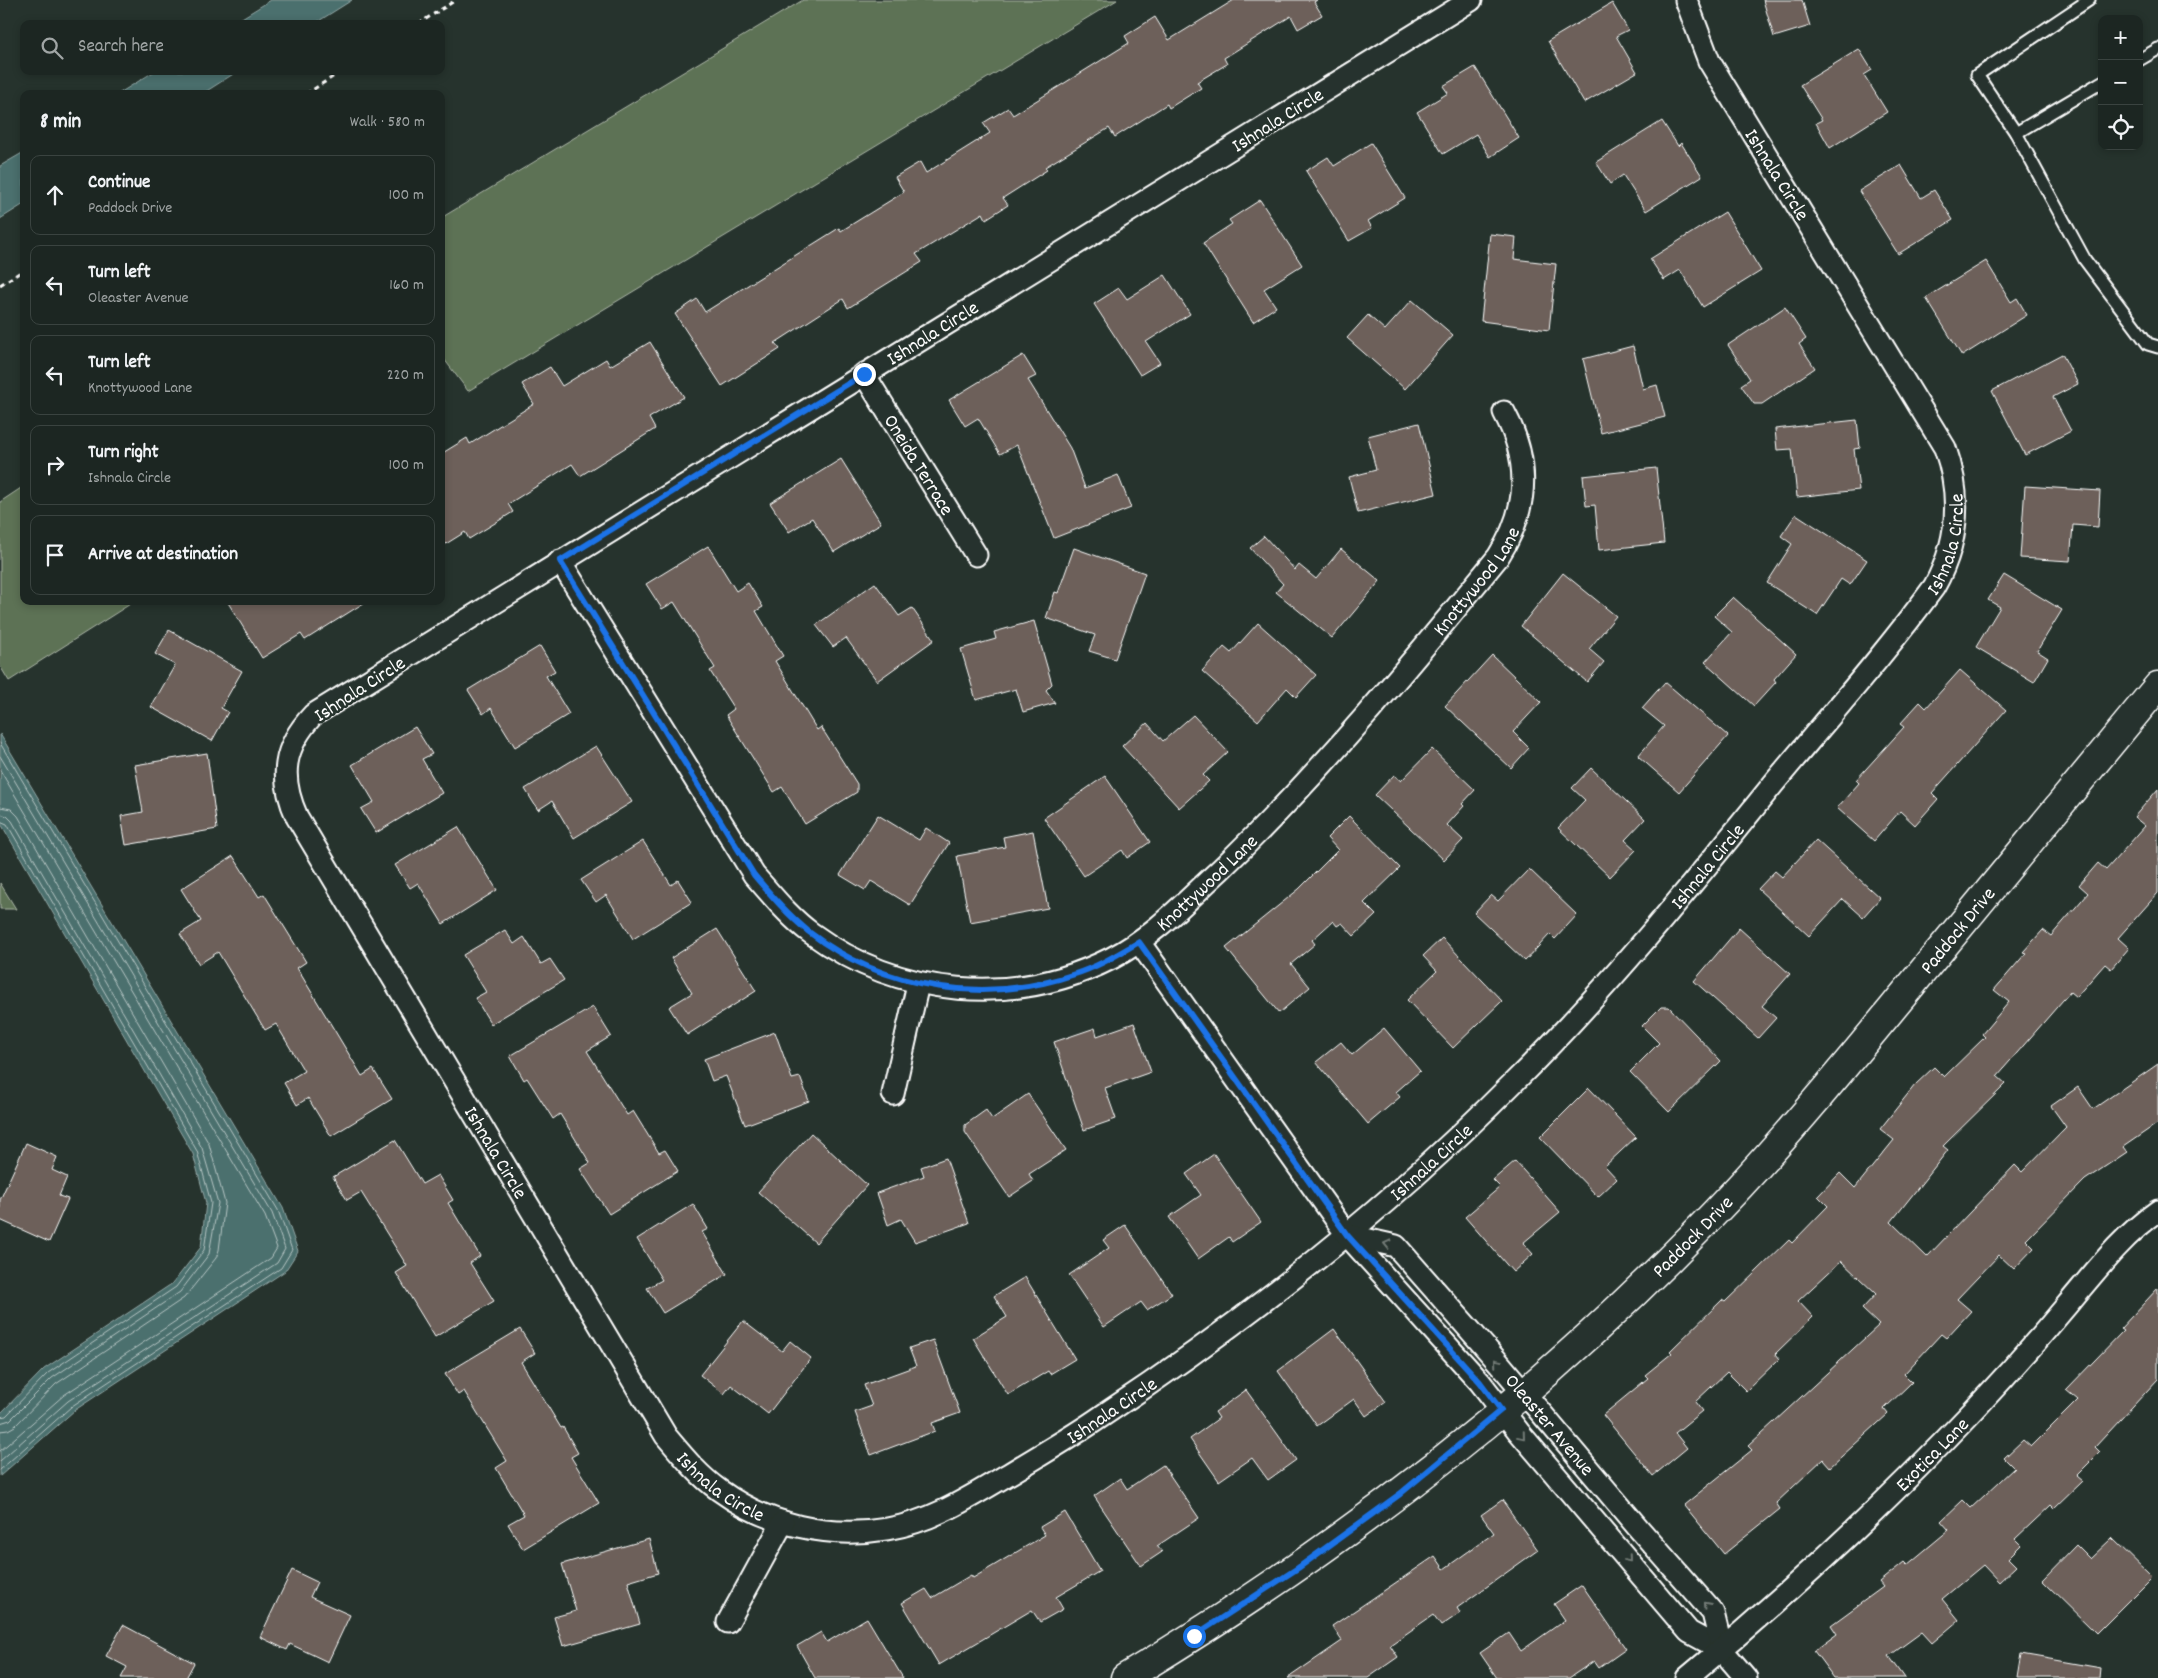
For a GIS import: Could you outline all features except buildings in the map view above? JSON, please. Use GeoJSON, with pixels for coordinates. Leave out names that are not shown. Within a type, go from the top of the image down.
{"type":"FeatureCollection","features":[{"type":"Feature","properties":{"kind":"street","name":"Ishnala Circle"},"geometry":{"type":"LineString","coordinates":[[1471,0],[313,715],[301,728],[291,745],[287,763],[286,782],[290,800],[302,826],[666,1436],[689,1463],[718,1490],[749,1508],[783,1522],[817,1530],[853,1533],[888,1529],[923,1520],[955,1506],[1073,1436],[1173,1369],[1270,1298],[1428,1165],[1515,1082],[1597,995],[1675,904],[1923,602],[1943,571],[1950,555],[1957,519],[1957,501],[1951,465],[1944,448],[1709,61],[1686,0]]}},
{"type":"Feature","properties":{"kind":"street","name":"Oneida Terrace"},"geometry":{"type":"LineString","coordinates":[[864,374],[976,555]]}},
{"type":"Feature","properties":{"kind":"street","name":"Knottywood Lane"},"geometry":{"type":"LineString","coordinates":[[560,561],[754,875],[780,905],[810,932],[843,954],[879,971],[918,984],[958,990],[998,990],[1037,985],[1076,974],[1112,958],[1139,942],[1176,911],[1257,834],[1334,754],[1498,557],[1508,543],[1520,511],[1524,477],[1518,444],[1504,412]]}},
{"type":"Feature","properties":{"kind":"street","name":"Paddock Drive"},"geometry":{"type":"LineString","coordinates":[[1124,1678],[1194,1636],[1298,1568],[1400,1494],[1560,1362],[1651,1276],[1739,1187],[1822,1093],[2158,686]]}},
{"type":"Feature","properties":{"kind":"street","name":"Oleaster Avenue"},"geometry":{"type":"LineString","coordinates":[[1139,942],[1347,1235],[1480,1382],[1501,1410],[1690,1632],[1722,1650],[1746,1678]]}},
{"type":"Feature","properties":{"kind":"street"},"geometry":{"type":"LineString","coordinates":[[893,1094],[918,984]]}},
{"type":"Feature","properties":{"kind":"street","name":"Exotica Lane"},"geometry":{"type":"LineString","coordinates":[[1687,1678],[1722,1650],[1809,1573],[1881,1504],[2000,1380],[2116,1248],[2145,1220],[2158,1211]]}},
{"type":"Feature","properties":{"kind":"street","name":"Oleaster Avenue"},"geometry":{"type":"LineString","coordinates":[[1347,1235],[1396,1246],[1713,1612],[1722,1650]]}},
{"type":"Feature","properties":{"kind":"street"},"geometry":{"type":"LineString","coordinates":[[728,1622],[783,1522]]}},
{"type":"Feature","properties":{"kind":"lane"},"geometry":{"type":"LineString","coordinates":[[2089,0],[1977,76],[2016,132],[2086,260],[2148,344],[2158,347]]}},
{"type":"Feature","properties":{"kind":"lane"},"geometry":{"type":"LineString","coordinates":[[2143,58],[2158,49]]}},
{"type":"Feature","properties":{"kind":"lane"},"geometry":{"type":"LineString","coordinates":[[2016,132],[2098,84]]}},
{"type":"Feature","properties":{"kind":"path"},"geometry":{"type":"LineString","coordinates":[[424,20],[456,0]]}},
{"type":"Feature","properties":{"kind":"path"},"geometry":{"type":"LineString","coordinates":[[312,90],[336,75]]}},
{"type":"Feature","properties":{"kind":"path"},"geometry":{"type":"LineString","coordinates":[[0,285],[20,272]]}},
{"type":"Feature","properties":{"kind":"green space"},"geometry":{"type":"Polygon","coordinates":[[[803,0],[1117,0],[468,391],[445,360],[445,216],[803,0]]]}},
{"type":"Feature","properties":{"kind":"green space"},"geometry":{"type":"Polygon","coordinates":[[[20,489],[20,605],[129,605],[9,681],[0,666],[0,502],[20,489]]]}},
{"type":"Feature","properties":{"kind":"green space"},"geometry":{"type":"Polygon","coordinates":[[[0,883],[16,909],[0,909],[0,883]]]}},
{"type":"Feature","properties":{"kind":"water"},"geometry":{"type":"Polygon","coordinates":[[[271,0],[352,0],[320,20],[238,20],[271,0]]]}},
{"type":"Feature","properties":{"kind":"water"},"geometry":{"type":"Polygon","coordinates":[[[149,75],[232,75],[208,90],[124,90],[149,75]]]}},
{"type":"Feature","properties":{"kind":"water"},"geometry":{"type":"Polygon","coordinates":[[[20,154],[20,206],[0,219],[0,166],[20,154]]]}},
{"type":"Feature","properties":{"kind":"water"},"geometry":{"type":"Polygon","coordinates":[[[0,734],[283,1208],[298,1251],[285,1271],[75,1410],[0,1476],[0,1414],[44,1369],[173,1283],[201,1247],[206,1203],[193,1154],[0,822],[0,734]]]}},
{"type":"Feature","properties":{"kind":"route"},"geometry":{"type":"LineString","coordinates":[[864,374],[560,561],[754,875],[780,905],[810,932],[843,954],[879,971],[918,984],[958,990],[998,990],[1037,985],[1076,974],[1112,958],[1139,942],[1347,1235],[1480,1382],[1501,1410],[1400,1494],[1298,1568],[1194,1636]]}}]}
